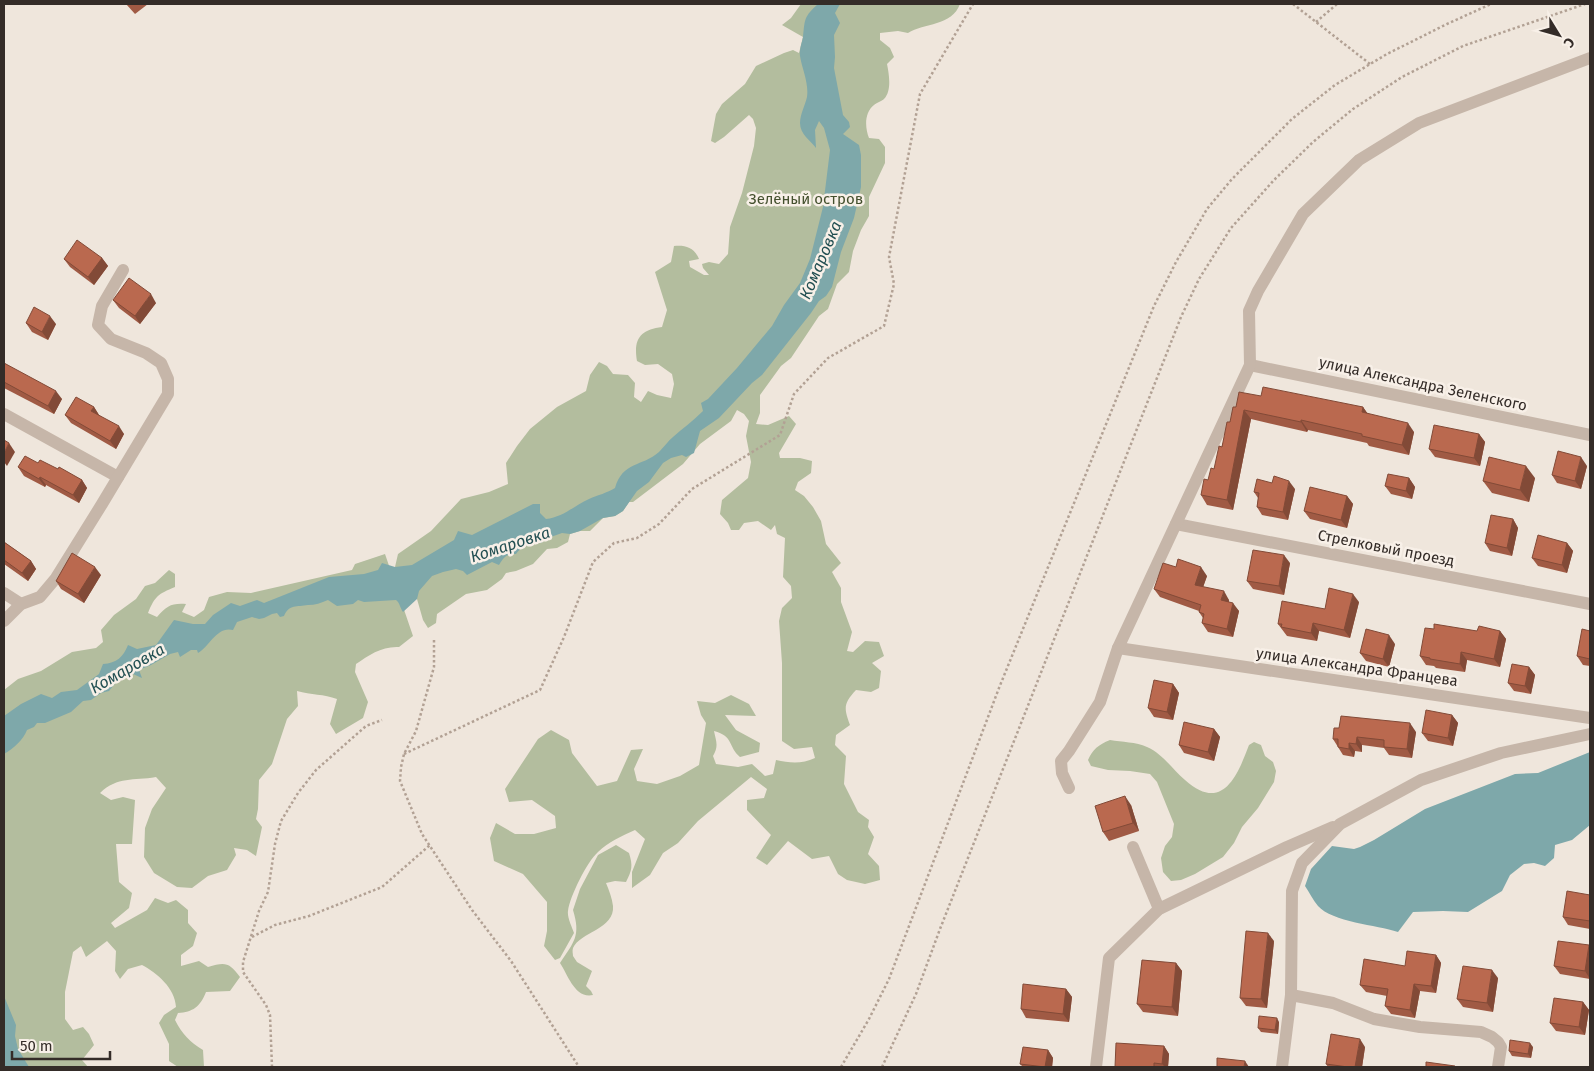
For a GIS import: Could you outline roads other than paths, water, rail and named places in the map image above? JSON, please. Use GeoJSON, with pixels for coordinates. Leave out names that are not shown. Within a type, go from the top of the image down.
{"type":"FeatureCollection","features":[{"type":"Feature","properties":{"kind":"street"},"geometry":{"type":"LineString","coordinates":[[1069,788],[1062,773],[1061,760],[1069,751],[1100,702],[1118,648],[1250,365],[1249,311],[1258,291],[1303,214],[1359,160],[1419,123],[1590,58]]}},
{"type":"Feature","properties":{"kind":"street"},"geometry":{"type":"LineString","coordinates":[[4,621],[20,604],[40,597],[56,578],[168,394],[168,379],[161,363],[146,353],[111,339],[98,325],[102,306],[122,270]]}},
{"type":"Feature","properties":{"kind":"street","name":"улица Александра Зеленского"},"geometry":{"type":"LineString","coordinates":[[1250,365],[1590,435]]}},
{"type":"Feature","properties":{"kind":"street"},"geometry":{"type":"LineString","coordinates":[[4,414],[118,477]]}},
{"type":"Feature","properties":{"kind":"street","name":"Стрелковый проезд"},"geometry":{"type":"LineString","coordinates":[[1176,524],[1590,604]]}},
{"type":"Feature","properties":{"kind":"street"},"geometry":{"type":"LineString","coordinates":[[4,593],[20,604]]}},
{"type":"Feature","properties":{"kind":"street","name":"улица Александра Францева"},"geometry":{"type":"LineString","coordinates":[[1118,648],[1590,718]]}},
{"type":"Feature","properties":{"kind":"street"},"geometry":{"type":"LineString","coordinates":[[1096,1067],[1109,958],[1159,909],[1287,847],[1340,824],[1422,780],[1501,753],[1590,734]]}},
{"type":"Feature","properties":{"kind":"street"},"geometry":{"type":"LineString","coordinates":[[1282,1067],[1291,995],[1292,892],[1302,862],[1340,824]]}},
{"type":"Feature","properties":{"kind":"street"},"geometry":{"type":"LineString","coordinates":[[1133,847],[1159,909]]}},
{"type":"Feature","properties":{"kind":"street"},"geometry":{"type":"LineString","coordinates":[[1291,995],[1333,1003],[1374,1019],[1420,1027],[1481,1032],[1498,1042],[1500,1047],[1498,1067]]}},
{"type":"Feature","properties":{"kind":"water","name":"Комаровка"},"geometry":{"type":"Polygon","coordinates":[[[818,4],[840,4],[835,13],[840,23],[834,35],[834,68],[843,115],[849,122],[850,127],[843,134],[859,145],[861,155],[861,187],[854,218],[841,252],[832,287],[826,296],[819,301],[762,375],[719,418],[700,431],[694,453],[686,457],[682,455],[671,458],[663,463],[649,482],[637,491],[623,511],[615,516],[603,518],[580,531],[570,534],[562,533],[548,538],[541,543],[527,545],[516,554],[506,556],[499,565],[492,562],[467,575],[463,571],[456,569],[432,576],[419,591],[417,599],[403,612],[396,600],[364,602],[358,600],[353,604],[337,606],[328,600],[291,608],[284,616],[280,617],[277,613],[264,618],[252,617],[237,622],[233,630],[222,631],[198,653],[197,650],[191,650],[180,657],[178,652],[170,654],[139,670],[142,678],[133,674],[128,675],[118,680],[109,691],[101,693],[91,700],[83,701],[71,712],[45,723],[37,723],[34,727],[27,730],[18,744],[4,754],[4,716],[21,704],[41,694],[52,698],[61,692],[77,690],[99,674],[103,664],[119,659],[128,645],[137,649],[156,645],[174,620],[193,624],[205,624],[213,615],[231,603],[240,606],[257,600],[264,603],[329,577],[364,574],[378,570],[382,563],[395,567],[412,565],[454,540],[458,531],[472,535],[533,504],[540,504],[540,513],[546,519],[558,516],[589,499],[615,488],[618,479],[623,473],[653,457],[696,418],[703,411],[701,403],[708,399],[737,368],[772,326],[800,283],[810,259],[823,207],[830,150],[824,128],[819,121],[815,130],[816,148],[803,134],[800,127],[807,92],[800,48],[806,18],[818,4]]]}},
{"type":"Feature","properties":{"kind":"water"},"geometry":{"type":"Polygon","coordinates":[[[1590,752],[1590,825],[1572,840],[1555,845],[1554,858],[1545,866],[1534,863],[1524,864],[1510,875],[1502,891],[1468,912],[1413,912],[1398,932],[1333,916],[1318,906],[1305,886],[1311,869],[1332,846],[1354,849],[1360,847],[1425,809],[1515,774],[1538,773],[1590,752]]]}},
{"type":"Feature","properties":{"kind":"water"},"geometry":{"type":"Polygon","coordinates":[[[4,996],[16,1025],[15,1036],[18,1049],[29,1067],[4,1067],[4,996]]]}},
{"type":"Feature","properties":{"kind":"park label","name":"Зелёный остров"},"geometry":{"type":"Point","coordinates":[806,199]}}]}
